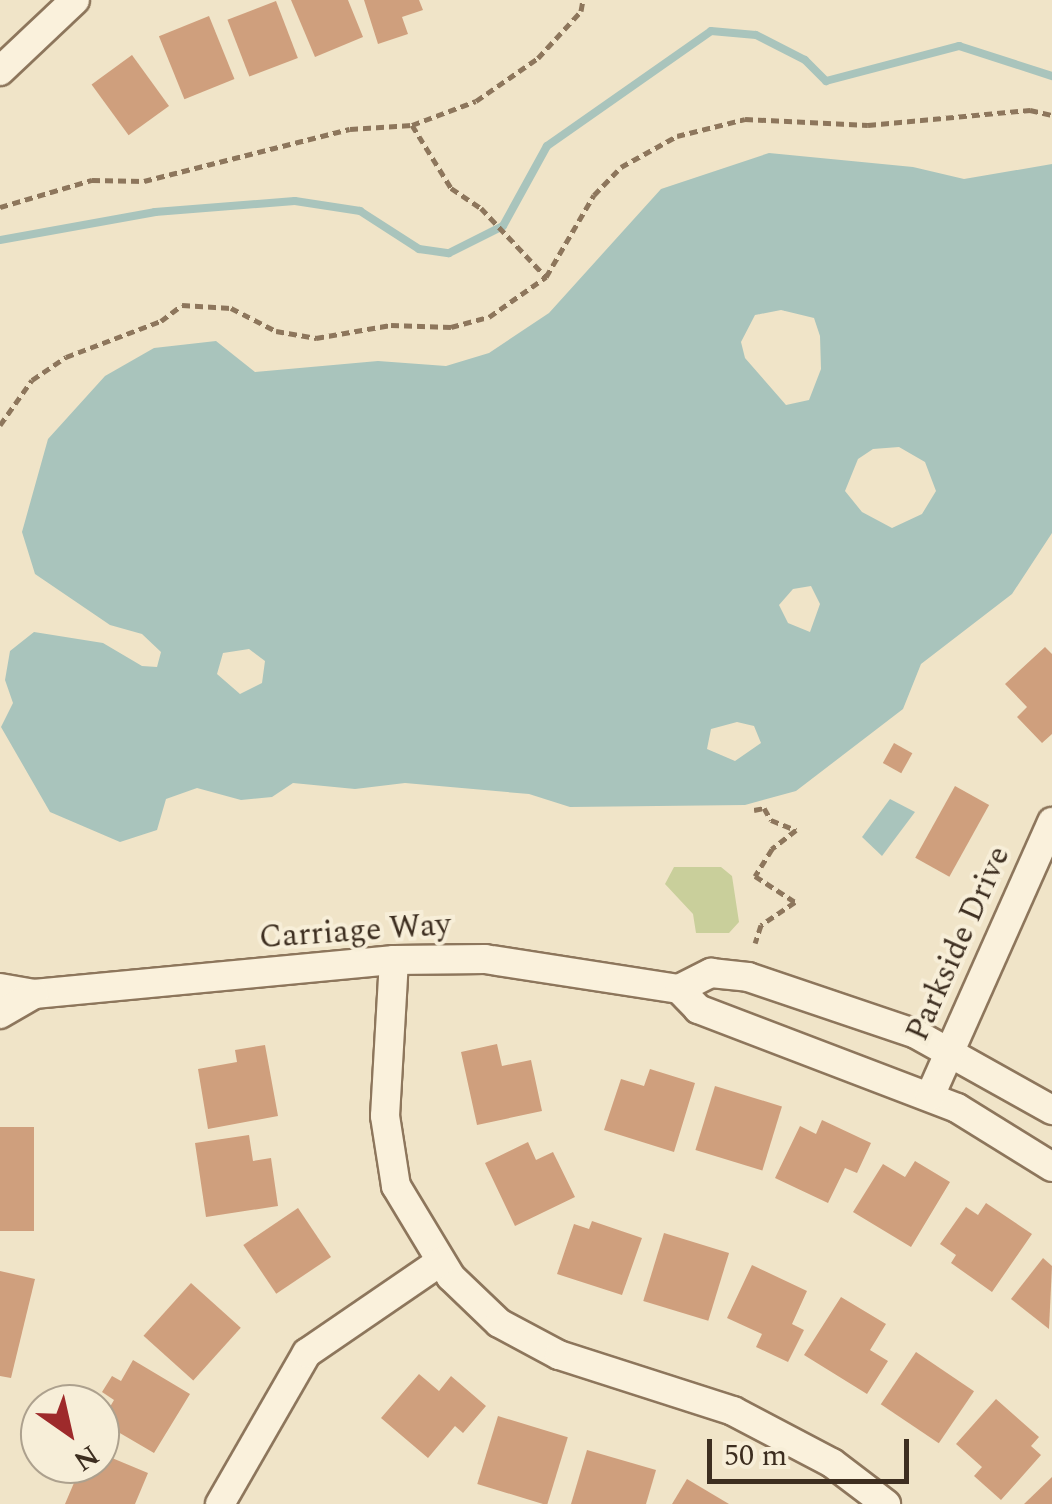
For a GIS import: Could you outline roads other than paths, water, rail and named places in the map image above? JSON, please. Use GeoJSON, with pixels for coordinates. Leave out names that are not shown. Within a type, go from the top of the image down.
{"type":"FeatureCollection","features":[{"type":"Feature","properties":{"kind":"street"},"geometry":{"type":"LineString","coordinates":[[0,71],[75,0]]}},
{"type":"Feature","properties":{"kind":"street","name":"Parkside Drive"},"geometry":{"type":"LineString","coordinates":[[930,1096],[948,1049],[1022,899],[1052,822]]}},
{"type":"Feature","properties":{"kind":"street"},"geometry":{"type":"LineString","coordinates":[[394,960],[384,1116],[396,1186],[440,1262],[500,1323],[629,1382],[733,1411],[832,1463],[886,1504]]}},
{"type":"Feature","properties":{"kind":"street","name":"Carriage Way"},"geometry":{"type":"LineString","coordinates":[[0,988],[34,994],[394,960],[485,960],[679,989],[711,973],[779,984],[948,1049],[1052,1110]]}},
{"type":"Feature","properties":{"kind":"street","name":"Carriage Way"},"geometry":{"type":"LineString","coordinates":[[679,989],[698,1009],[930,1096],[1052,1167]]}},
{"type":"Feature","properties":{"kind":"street","name":"Carriage Way"},"geometry":{"type":"LineString","coordinates":[[0,1014],[34,994]]}},
{"type":"Feature","properties":{"kind":"street"},"geometry":{"type":"LineString","coordinates":[[220,1504],[307,1353],[440,1262]]}},
{"type":"Feature","properties":{"kind":"water"},"geometry":{"type":"Polygon","coordinates":[[[769,153],[913,167],[964,179],[1052,164],[1052,533],[1012,594],[921,664],[903,709],[796,791],[745,805],[570,807],[529,794],[405,783],[355,789],[293,783],[272,797],[241,800],[197,788],[166,799],[157,830],[120,842],[50,812],[1,727],[13,703],[5,680],[10,651],[34,632],[103,643],[142,666],[157,667],[161,652],[142,634],[110,625],[35,574],[22,532],[48,439],[105,376],[154,348],[216,341],[255,372],[378,361],[446,366],[489,353],[549,313],[661,189],[769,153]],[[781,310],[755,315],[741,342],[745,358],[786,405],[809,400],[821,369],[820,336],[814,318],[781,310]],[[899,447],[873,449],[858,459],[845,491],[862,512],[892,528],[922,514],[936,491],[925,462],[899,447]],[[811,586],[793,589],[779,605],[788,623],[810,632],[820,604],[811,586]],[[249,649],[223,653],[217,674],[240,694],[262,683],[265,661],[249,649]],[[737,722],[711,729],[707,749],[735,761],[761,743],[754,726],[737,722]]]}},
{"type":"Feature","properties":{"kind":"water"},"geometry":{"type":"Polygon","coordinates":[[[890,799],[915,812],[882,856],[862,837],[890,799]]]}},
{"type":"Feature","properties":{"kind":"waterway"},"geometry":{"type":"LineString","coordinates":[[0,240],[155,212],[295,201],[360,211],[419,249],[449,253],[503,226],[547,146],[711,31],[756,35],[805,60],[826,81],[959,46],[1052,76]]}}]}
